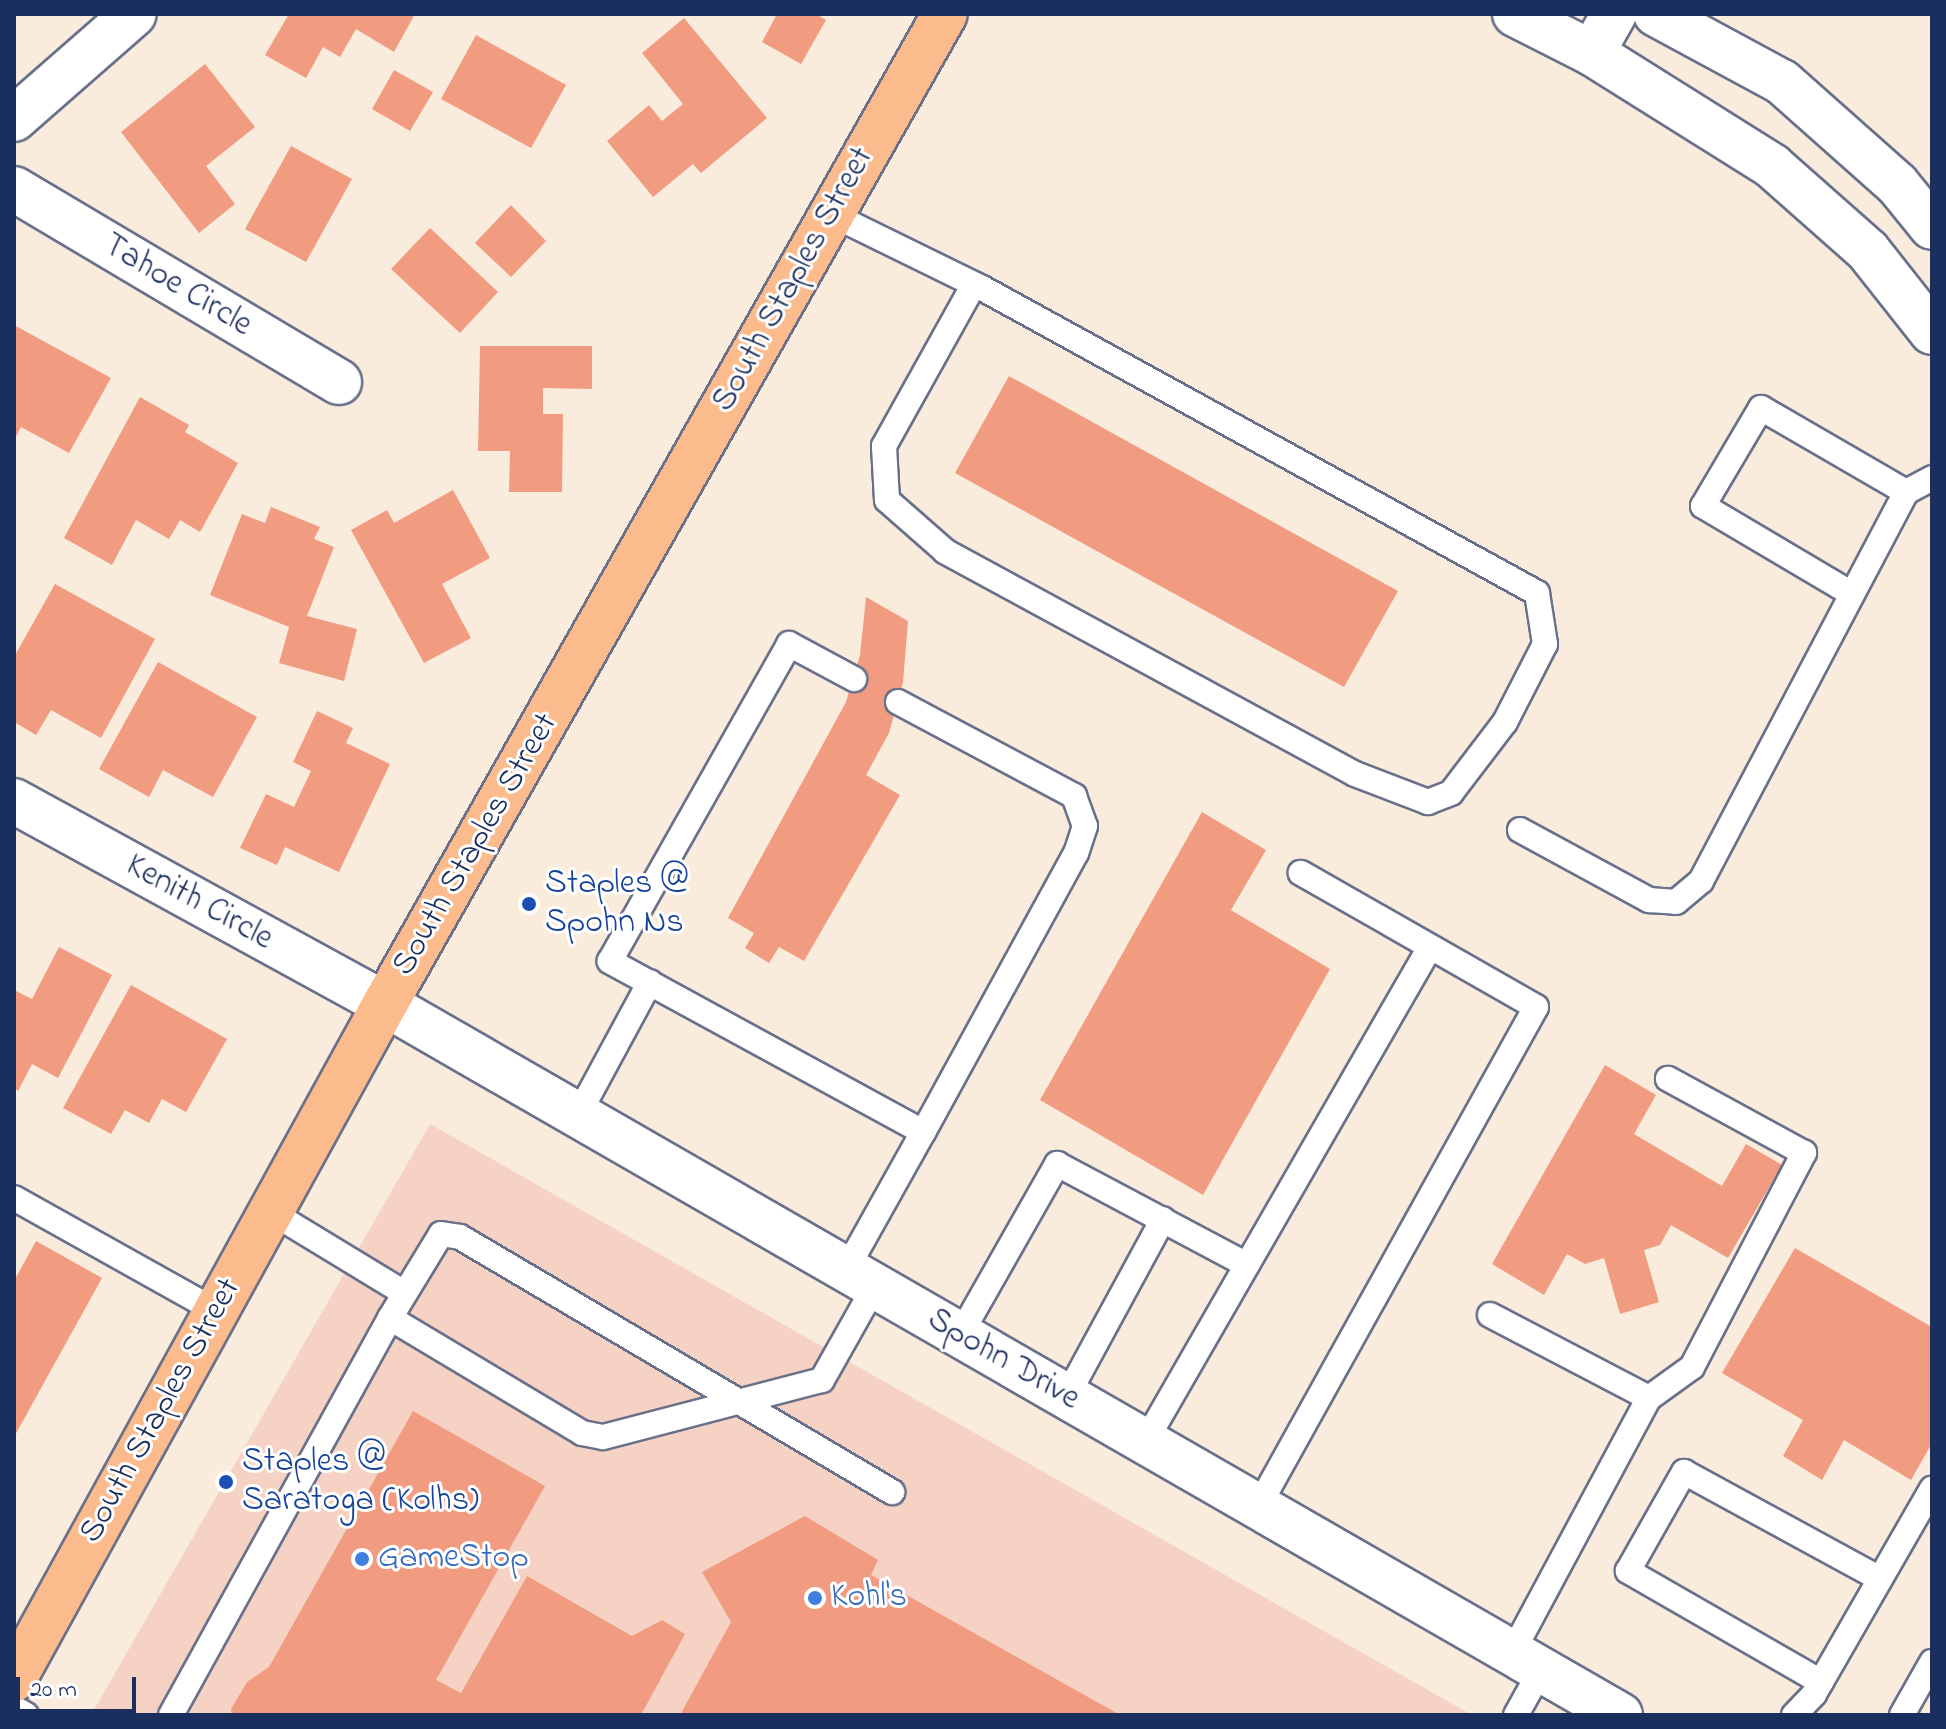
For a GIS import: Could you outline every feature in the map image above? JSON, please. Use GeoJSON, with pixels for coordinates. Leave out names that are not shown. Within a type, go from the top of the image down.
{"type":"FeatureCollection","features":[{"type":"Feature","properties":{"kind":"main road","name":"South Staples Street"},"geometry":{"type":"LineString","coordinates":[[14,1679],[385,1004],[945,14]]}},
{"type":"Feature","properties":{"kind":"street"},"geometry":{"type":"LineString","coordinates":[[14,119],[134,14]]}},
{"type":"Feature","properties":{"kind":"street"},"geometry":{"type":"LineString","coordinates":[[1515,14],[1592,53],[1772,166],[1868,251],[1917,282],[1932,332]]}},
{"type":"Feature","properties":{"kind":"street"},"geometry":{"type":"LineString","coordinates":[[1592,53],[1614,14]]}},
{"type":"Feature","properties":{"kind":"street"},"geometry":{"type":"LineString","coordinates":[[1656,14],[1782,82],[1897,184],[1932,227]]}},
{"type":"Feature","properties":{"kind":"street","name":"Tahoe Circle"},"geometry":{"type":"LineString","coordinates":[[14,189],[339,382]]}},
{"type":"Feature","properties":{"kind":"street","name":"Kenith Circle"},"geometry":{"type":"LineString","coordinates":[[14,801],[385,1004]]}},
{"type":"Feature","properties":{"kind":"street","name":"Spohn Drive"},"geometry":{"type":"LineString","coordinates":[[385,1004],[1620,1715]]}},
{"type":"Feature","properties":{"kind":"lane"},"geometry":{"type":"LineString","coordinates":[[831,214],[974,284],[1537,593],[1545,644],[1505,722],[1451,793],[1428,802],[1355,774],[945,551],[887,500],[884,446],[974,284]]}},
{"type":"Feature","properties":{"kind":"lane"},"geometry":{"type":"LineString","coordinates":[[1852,594],[1703,506],[1761,408],[1906,492]]}},
{"type":"Feature","properties":{"kind":"lane"},"geometry":{"type":"LineString","coordinates":[[1520,830],[1649,900],[1676,902],[1701,881],[1906,492],[1932,478]]}},
{"type":"Feature","properties":{"kind":"lane"},"geometry":{"type":"LineString","coordinates":[[854,679],[789,644],[610,961],[923,1132]]}},
{"type":"Feature","properties":{"kind":"lane"},"geometry":{"type":"LineString","coordinates":[[390,1318],[591,1436],[603,1437],[822,1380],[860,1278],[923,1132],[1076,853],[1085,826],[1074,796],[898,702]]}},
{"type":"Feature","properties":{"kind":"lane"},"geometry":{"type":"LineString","coordinates":[[1258,1507],[1536,1007],[1301,873]]}},
{"type":"Feature","properties":{"kind":"lane"},"geometry":{"type":"LineString","coordinates":[[1145,1442],[1430,947]]}},
{"type":"Feature","properties":{"kind":"lane"},"geometry":{"type":"LineString","coordinates":[[578,1115],[650,982]]}},
{"type":"Feature","properties":{"kind":"lane"},"geometry":{"type":"LineString","coordinates":[[1516,1715],[1527,1662],[1649,1398],[1692,1367],[1804,1153],[1668,1079]]}},
{"type":"Feature","properties":{"kind":"lane"},"geometry":{"type":"LineString","coordinates":[[960,1335],[1057,1164],[1247,1265]]}},
{"type":"Feature","properties":{"kind":"lane"},"geometry":{"type":"LineString","coordinates":[[14,1198],[216,1311]]}},
{"type":"Feature","properties":{"kind":"lane"},"geometry":{"type":"LineString","coordinates":[[271,1212],[404,1293]]}},
{"type":"Feature","properties":{"kind":"lane"},"geometry":{"type":"LineString","coordinates":[[1067,1396],[1163,1219]]}},
{"type":"Feature","properties":{"kind":"lane"},"geometry":{"type":"LineString","coordinates":[[171,1715],[404,1293],[436,1238],[449,1233],[742,1400],[892,1492]]}},
{"type":"Feature","properties":{"kind":"lane"},"geometry":{"type":"LineString","coordinates":[[1490,1315],[1649,1398]]}},
{"type":"Feature","properties":{"kind":"lane"},"geometry":{"type":"LineString","coordinates":[[1821,1682],[1628,1571],[1684,1472],[1880,1579]]}},
{"type":"Feature","properties":{"kind":"lane"},"geometry":{"type":"LineString","coordinates":[[1794,1715],[1821,1682],[1932,1489]]}},
{"type":"Feature","properties":{"kind":"lane"},"geometry":{"type":"LineString","coordinates":[[1905,1714],[1932,1662]]}},
{"type":"Feature","properties":{"kind":"lane"},"geometry":{"type":"LineString","coordinates":[[14,1708],[26,1715]]}},
{"type":"Feature","properties":{"kind":"shaded area"},"geometry":{"type":"Polygon","coordinates":[[[430,1124],[1472,1715],[91,1715],[430,1124]]]}},
{"type":"Feature","properties":{"kind":"building"},"geometry":{"type":"Polygon","coordinates":[[[289,14],[415,14],[394,52],[356,29],[340,57],[323,47],[306,78],[265,55],[289,14]]]}},
{"type":"Feature","properties":{"kind":"building"},"geometry":{"type":"Polygon","coordinates":[[[777,14],[816,14],[826,20],[801,64],[762,42],[777,14]]]}},
{"type":"Feature","properties":{"kind":"building"},"geometry":{"type":"Polygon","coordinates":[[[684,18],[767,118],[701,173],[693,164],[653,197],[607,141],[649,105],[662,121],[683,104],[642,53],[684,18]]]}},
{"type":"Feature","properties":{"kind":"building"},"geometry":{"type":"Polygon","coordinates":[[[476,35],[566,85],[531,148],[441,99],[476,35]]]}},
{"type":"Feature","properties":{"kind":"building"},"geometry":{"type":"Polygon","coordinates":[[[205,64],[255,127],[206,166],[235,204],[199,233],[121,132],[205,64]]]}},
{"type":"Feature","properties":{"kind":"building"},"geometry":{"type":"Polygon","coordinates":[[[394,70],[433,92],[410,131],[372,109],[394,70]]]}},
{"type":"Feature","properties":{"kind":"building"},"geometry":{"type":"Polygon","coordinates":[[[291,146],[352,179],[306,262],[245,229],[291,146]]]}},
{"type":"Feature","properties":{"kind":"building"},"geometry":{"type":"Polygon","coordinates":[[[511,205],[546,241],[511,277],[475,243],[511,205]]]}},
{"type":"Feature","properties":{"kind":"building"},"geometry":{"type":"Polygon","coordinates":[[[430,228],[498,292],[460,333],[391,269],[430,228]]]}},
{"type":"Feature","properties":{"kind":"building"},"geometry":{"type":"Polygon","coordinates":[[[14,325],[111,378],[69,453],[21,427],[14,440],[14,325]]]}},
{"type":"Feature","properties":{"kind":"building"},"geometry":{"type":"Polygon","coordinates":[[[480,346],[592,346],[592,389],[543,388],[543,414],[563,414],[562,492],[509,492],[510,451],[478,451],[480,346]]]}},
{"type":"Feature","properties":{"kind":"building"},"geometry":{"type":"Polygon","coordinates":[[[1009,376],[1398,591],[1344,687],[955,473],[1009,376]]]}},
{"type":"Feature","properties":{"kind":"building"},"geometry":{"type":"Polygon","coordinates":[[[140,397],[189,425],[185,432],[238,463],[200,532],[180,520],[169,539],[136,520],[112,565],[64,538],[140,397]]]}},
{"type":"Feature","properties":{"kind":"building"},"geometry":{"type":"Polygon","coordinates":[[[453,490],[490,558],[442,584],[471,638],[424,663],[351,530],[387,510],[394,523],[453,490]]]}},
{"type":"Feature","properties":{"kind":"building"},"geometry":{"type":"Polygon","coordinates":[[[271,507],[320,527],[314,539],[334,547],[307,616],[357,629],[344,681],[279,663],[289,627],[210,595],[242,514],[265,523],[271,507]]]}},
{"type":"Feature","properties":{"kind":"building"},"geometry":{"type":"Polygon","coordinates":[[[55,584],[155,639],[101,738],[51,710],[36,735],[14,722],[14,657],[55,584]]]}},
{"type":"Feature","properties":{"kind":"building"},"geometry":{"type":"Polygon","coordinates":[[[866,597],[908,621],[903,682],[889,733],[866,775],[900,795],[804,961],[779,947],[769,963],[745,948],[754,933],[728,918],[846,702],[860,655],[866,597]]]}},
{"type":"Feature","properties":{"kind":"building"},"geometry":{"type":"Polygon","coordinates":[[[158,662],[257,717],[213,797],[163,770],[149,797],[99,769],[158,662]]]}},
{"type":"Feature","properties":{"kind":"building"},"geometry":{"type":"Polygon","coordinates":[[[317,711],[353,728],[346,743],[390,764],[339,872],[285,847],[277,865],[240,848],[266,794],[294,807],[311,771],[293,762],[317,711]]]}},
{"type":"Feature","properties":{"kind":"building"},"geometry":{"type":"Polygon","coordinates":[[[1202,812],[1266,850],[1231,910],[1330,969],[1203,1195],[1040,1100],[1202,812]]]}},
{"type":"Feature","properties":{"kind":"building"},"geometry":{"type":"Polygon","coordinates":[[[59,947],[112,975],[58,1078],[32,1064],[18,1091],[14,1088],[14,990],[32,999],[59,947]]]}},
{"type":"Feature","properties":{"kind":"building"},"geometry":{"type":"Polygon","coordinates":[[[131,985],[227,1039],[186,1112],[162,1099],[149,1123],[125,1110],[111,1134],[63,1108],[131,985]]]}},
{"type":"Feature","properties":{"kind":"building"},"geometry":{"type":"Polygon","coordinates":[[[1605,1065],[1656,1095],[1634,1134],[1722,1186],[1746,1144],[1782,1165],[1728,1258],[1671,1225],[1660,1245],[1644,1250],[1659,1302],[1620,1314],[1604,1258],[1585,1264],[1567,1254],[1544,1295],[1492,1264],[1605,1065]]]}},
{"type":"Feature","properties":{"kind":"building"},"geometry":{"type":"Polygon","coordinates":[[[36,1241],[102,1278],[14,1437],[14,1281],[36,1241]]]}},
{"type":"Feature","properties":{"kind":"building"},"geometry":{"type":"Polygon","coordinates":[[[1795,1248],[1932,1327],[1932,1443],[1911,1480],[1844,1440],[1822,1480],[1783,1456],[1803,1420],[1722,1373],[1795,1248]]]}},
{"type":"Feature","properties":{"kind":"building"},"geometry":{"type":"Polygon","coordinates":[[[413,1411],[545,1486],[436,1680],[461,1693],[527,1576],[632,1636],[662,1620],[685,1634],[641,1715],[232,1715],[231,1709],[247,1682],[269,1667],[413,1411]]]}},
{"type":"Feature","properties":{"kind":"building","name":"Kohl's"},"geometry":{"type":"Polygon","coordinates":[[[805,1516],[878,1560],[871,1575],[1120,1715],[680,1715],[731,1622],[702,1572],[805,1516]]]}},
{"type":"Feature","properties":{"kind":"place","name":"Staples @ Spohn Ns"},"geometry":{"type":"Point","coordinates":[529,904]}},
{"type":"Feature","properties":{"kind":"place","name":"Staples @ Saratoga (Kolhs)"},"geometry":{"type":"Point","coordinates":[226,1482]}},
{"type":"Feature","properties":{"kind":"place","name":"GameStop"},"geometry":{"type":"Point","coordinates":[362,1559]}},
{"type":"Feature","properties":{"kind":"place","name":"Kohl's"},"geometry":{"type":"Point","coordinates":[815,1598]}}]}
